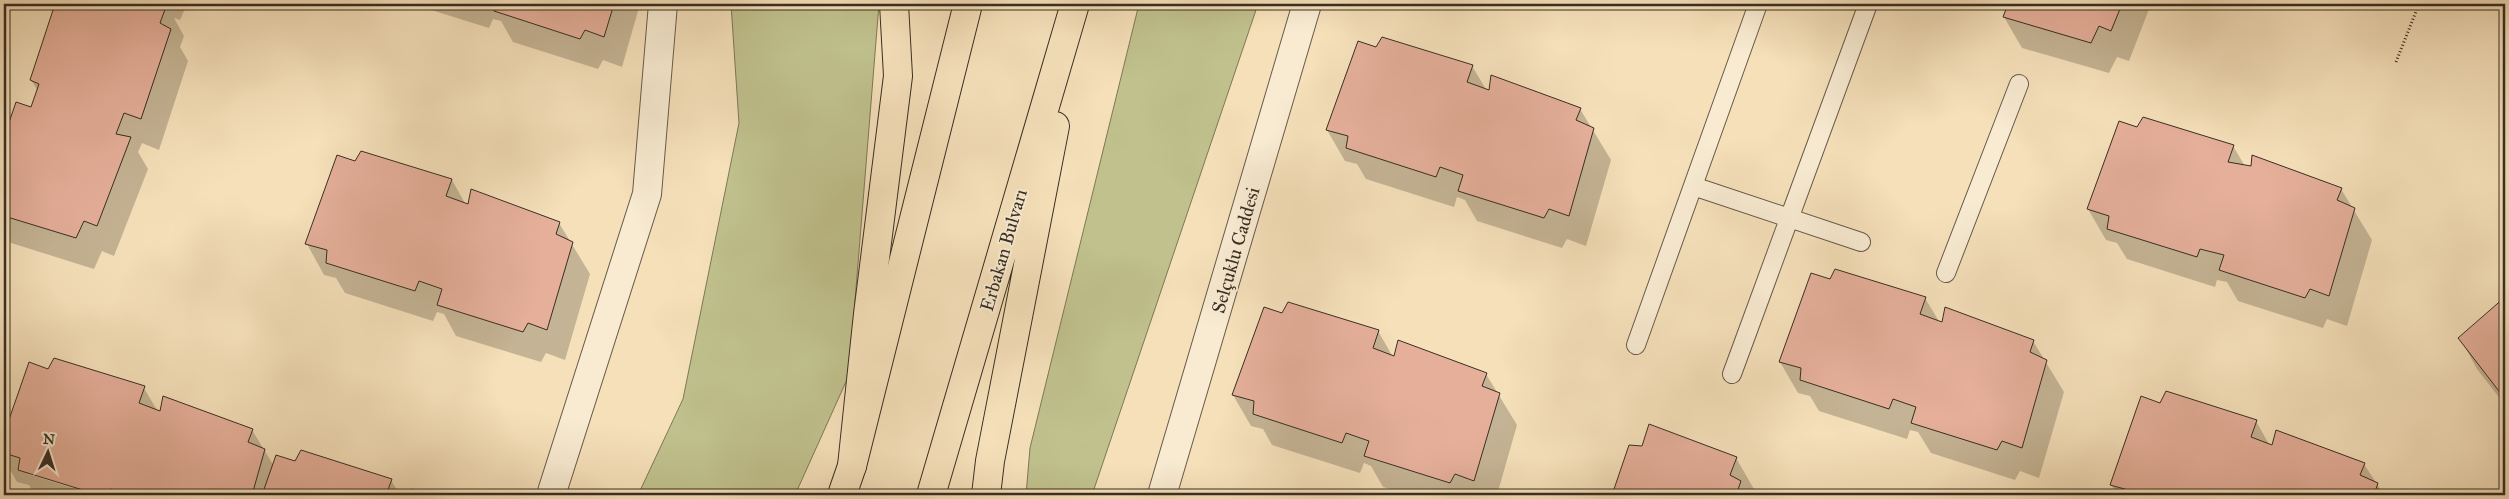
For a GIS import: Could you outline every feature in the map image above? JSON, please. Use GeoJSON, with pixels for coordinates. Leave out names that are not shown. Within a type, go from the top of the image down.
{"type":"FeatureCollection","features":[{"type":"Feature","properties":{"kind":"highway"},"geometry":{"type":"LineString","coordinates":[[836,495],[852,466],[868,314],[898,76],[894,4]]}},
{"type":"Feature","properties":{"kind":"highway"},"geometry":{"type":"LineString","coordinates":[[842,495],[852,466],[968,4]]}},
{"type":"Feature","properties":{"kind":"highway","name":"Erbakan Bulvarı"},"geometry":{"type":"LineString","coordinates":[[931,495],[1075,4]]}},
{"type":"Feature","properties":{"kind":"highway"},"geometry":{"type":"LineString","coordinates":[[986,495],[990,461],[1079,4]]}},
{"type":"Feature","properties":{"kind":"street"},"geometry":{"type":"LineString","coordinates":[[551,495],[647,194],[663,4]]}},
{"type":"Feature","properties":{"kind":"street","name":"Selçuklu Caddesi"},"geometry":{"type":"LineString","coordinates":[[1162,495],[1307,4]]}},
{"type":"Feature","properties":{"kind":"lane"},"geometry":{"type":"LineString","coordinates":[[1636,345],[1758,4]]}},
{"type":"Feature","properties":{"kind":"lane"},"geometry":{"type":"LineString","coordinates":[[1732,374],[1868,4]]}},
{"type":"Feature","properties":{"kind":"lane"},"geometry":{"type":"LineString","coordinates":[[1946,273],[2019,84]]}},
{"type":"Feature","properties":{"kind":"lane"},"geometry":{"type":"LineString","coordinates":[[1693,186],[1861,242]]}},
{"type":"Feature","properties":{"kind":"path"},"geometry":{"type":"LineString","coordinates":[[2396,62],[2419,4]]}},
{"type":"Feature","properties":{"kind":"green space"},"geometry":{"type":"Polygon","coordinates":[[[731,4],[879,4],[849,375],[795,495],[638,495],[683,399],[739,123],[731,4]]]}},
{"type":"Feature","properties":{"kind":"green space"},"geometry":{"type":"Polygon","coordinates":[[[1139,4],[1258,4],[1092,495],[1026,495],[1030,448],[1139,4]]]}},
{"type":"Feature","properties":{"kind":"building"},"geometry":{"type":"Polygon","coordinates":[[[55,4],[167,4],[160,23],[171,29],[141,119],[124,113],[116,134],[131,137],[97,226],[84,221],[76,238],[4,216],[4,137],[16,102],[31,107],[39,84],[30,80],[55,4]]]}},
{"type":"Feature","properties":{"kind":"building"},"geometry":{"type":"Polygon","coordinates":[[[496,4],[614,4],[604,37],[585,30],[580,39],[494,11],[496,4]]]}},
{"type":"Feature","properties":{"kind":"building"},"geometry":{"type":"Polygon","coordinates":[[[2008,4],[2122,4],[2111,31],[2099,26],[2091,43],[2003,17],[2008,4]]]}},
{"type":"Feature","properties":{"kind":"building"},"geometry":{"type":"Polygon","coordinates":[[[1382,37],[1473,65],[1467,82],[1489,90],[1491,75],[1581,108],[1576,120],[1594,128],[1569,216],[1549,209],[1544,218],[1458,191],[1463,175],[1440,167],[1436,177],[1346,148],[1348,136],[1326,130],[1358,41],[1376,47],[1382,37]]]}},
{"type":"Feature","properties":{"kind":"building"},"geometry":{"type":"Polygon","coordinates":[[[2143,117],[2234,145],[2228,162],[2251,166],[2252,155],[2342,188],[2337,200],[2355,208],[2329,296],[2310,289],[2305,298],[2219,270],[2224,255],[2200,249],[2197,257],[2107,229],[2109,216],[2087,209],[2119,121],[2137,127],[2143,117]]]}},
{"type":"Feature","properties":{"kind":"building"},"geometry":{"type":"Polygon","coordinates":[[[361,151],[452,179],[446,196],[468,204],[471,189],[560,222],[556,234],[573,242],[547,330],[528,323],[523,332],[437,305],[442,289],[419,281],[415,291],[326,263],[327,250],[305,244],[337,155],[355,161],[361,151]]]}},
{"type":"Feature","properties":{"kind":"building"},"geometry":{"type":"Polygon","coordinates":[[[1835,269],[1926,297],[1920,314],[1942,322],[1945,307],[2034,340],[2030,352],[2047,360],[2022,448],[2002,441],[1997,450],[1911,423],[1916,407],[1893,399],[1889,409],[1800,380],[1801,368],[1779,362],[1811,273],[1830,279],[1835,269]]]}},
{"type":"Feature","properties":{"kind":"building"},"geometry":{"type":"Polygon","coordinates":[[[2505,297],[2505,399],[2458,338],[2505,297]]]}},
{"type":"Feature","properties":{"kind":"building"},"geometry":{"type":"Polygon","coordinates":[[[1288,302],[1379,330],[1373,348],[1394,356],[1398,340],[1487,373],[1482,386],[1500,393],[1474,481],[1455,474],[1450,483],[1364,456],[1369,441],[1346,433],[1342,443],[1253,414],[1254,401],[1232,395],[1264,307],[1282,313],[1288,302]]]}},
{"type":"Feature","properties":{"kind":"building"},"geometry":{"type":"Polygon","coordinates":[[[54,358],[145,386],[139,403],[160,411],[163,396],[253,429],[248,442],[265,449],[252,495],[131,495],[111,489],[109,495],[99,495],[18,470],[20,458],[4,453],[4,434],[29,362],[48,369],[54,358]]]}},
{"type":"Feature","properties":{"kind":"building"},"geometry":{"type":"Polygon","coordinates":[[[2166,391],[2257,420],[2251,437],[2272,445],[2276,430],[2365,463],[2360,475],[2378,483],[2374,495],[2132,495],[2132,491],[2110,485],[2141,396],[2160,403],[2166,391]]]}},
{"type":"Feature","properties":{"kind":"building"},"geometry":{"type":"Polygon","coordinates":[[[1649,424],[1737,457],[1730,475],[1741,481],[1736,495],[1612,495],[1629,445],[1642,446],[1649,424]]]}},
{"type":"Feature","properties":{"kind":"building"},"geometry":{"type":"Polygon","coordinates":[[[301,450],[392,479],[386,495],[262,495],[276,455],[295,461],[301,450]]]}},
{"type":"Feature","properties":{"kind":"building"},"geometry":{"type":"Polygon","coordinates":[[[411,489],[429,495],[409,495],[411,489]]]}}]}
